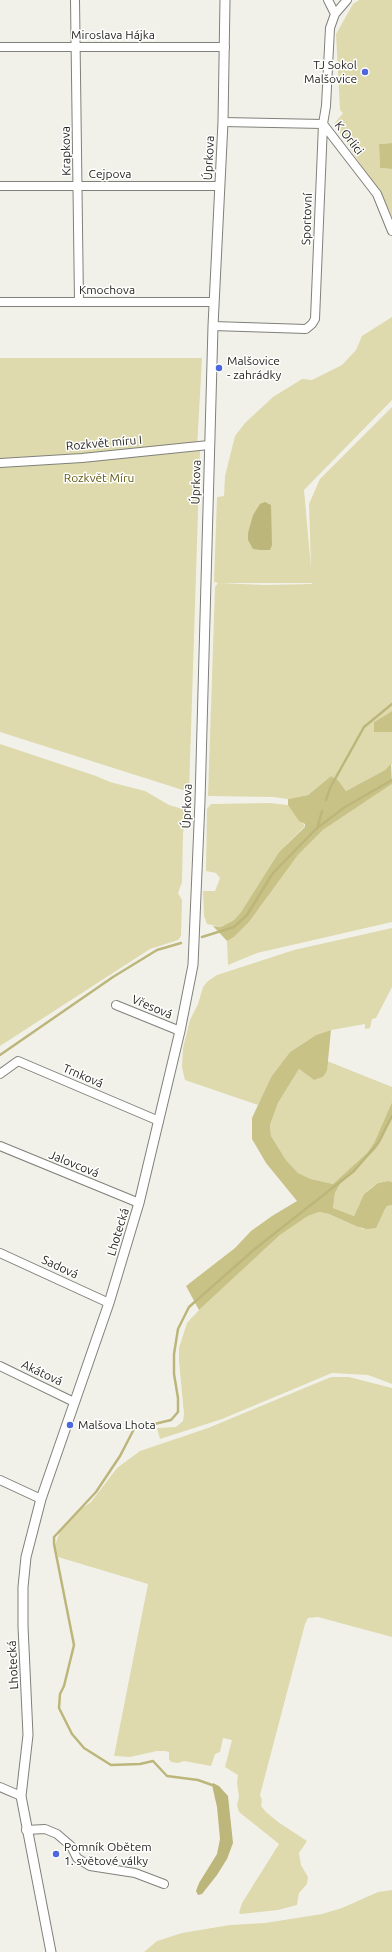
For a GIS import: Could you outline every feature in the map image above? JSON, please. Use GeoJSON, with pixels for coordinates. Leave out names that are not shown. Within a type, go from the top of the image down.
{"type":"FeatureCollection","features":[{"type":"Feature","properties":{"kind":"street","name":"Krapkova"},"geometry":{"type":"LineString","coordinates":[[75,0],[79,186],[79,302]]}},
{"type":"Feature","properties":{"kind":"street","name":"Úprkova"},"geometry":{"type":"LineString","coordinates":[[193,965],[200,801],[213,326],[223,122],[225,0]]}},
{"type":"Feature","properties":{"kind":"street"},"geometry":{"type":"LineString","coordinates":[[328,0],[335,14]]}},
{"type":"Feature","properties":{"kind":"street","name":"Sportovní"},"geometry":{"type":"LineString","coordinates":[[213,326],[306,329],[315,319],[323,124],[326,106],[330,28],[335,14],[346,0]]}},
{"type":"Feature","properties":{"kind":"street","name":"Miroslava Hájka"},"geometry":{"type":"LineString","coordinates":[[0,47],[225,47]]}},
{"type":"Feature","properties":{"kind":"street","name":"K Orlici"},"geometry":{"type":"LineString","coordinates":[[223,122],[323,124],[377,194],[392,231]]}},
{"type":"Feature","properties":{"kind":"street","name":"Cejpova"},"geometry":{"type":"LineString","coordinates":[[0,186],[219,186]]}},
{"type":"Feature","properties":{"kind":"street","name":"Kmochova"},"geometry":{"type":"LineString","coordinates":[[0,302],[214,302]]}},
{"type":"Feature","properties":{"kind":"street","name":"Rozkvět míru I"},"geometry":{"type":"LineString","coordinates":[[0,463],[82,458],[210,445]]}},
{"type":"Feature","properties":{"kind":"street","name":"Lhotecká"},"geometry":{"type":"LineString","coordinates":[[52,1952],[26,1830],[21,1796],[28,1735],[23,1626],[23,1587],[26,1557],[41,1499],[109,1303],[139,1203],[180,1031],[193,965]]}},
{"type":"Feature","properties":{"kind":"street","name":"Vřesová"},"geometry":{"type":"LineString","coordinates":[[116,1004],[180,1031]]}},
{"type":"Feature","properties":{"kind":"street","name":"Trnková"},"geometry":{"type":"LineString","coordinates":[[0,1074],[18,1061],[159,1121]]}},
{"type":"Feature","properties":{"kind":"street","name":"Jalovcová"},"geometry":{"type":"LineString","coordinates":[[0,1146],[139,1203]]}},
{"type":"Feature","properties":{"kind":"street","name":"Sadová"},"geometry":{"type":"LineString","coordinates":[[0,1253],[109,1303]]}},
{"type":"Feature","properties":{"kind":"street","name":"Akátová"},"geometry":{"type":"LineString","coordinates":[[0,1366],[74,1402]]}},
{"type":"Feature","properties":{"kind":"street"},"geometry":{"type":"LineString","coordinates":[[0,1480],[41,1499]]}},
{"type":"Feature","properties":{"kind":"street"},"geometry":{"type":"LineString","coordinates":[[0,1787],[21,1796]]}},
{"type":"Feature","properties":{"kind":"street"},"geometry":{"type":"LineString","coordinates":[[26,1830],[45,1829],[57,1834],[71,1846],[77,1858],[90,1866],[135,1873],[164,1884]]}},
{"type":"Feature","properties":{"kind":"green space","name":"TJ Sokol Malšovice"},"geometry":{"type":"Polygon","coordinates":[[[359,0],[392,0],[392,143],[379,144],[380,168],[392,169],[392,217],[384,200],[334,124],[343,113],[340,110],[336,34],[353,4],[359,0]]]}},
{"type":"Feature","properties":{"kind":"green space"},"geometry":{"type":"Polygon","coordinates":[[[392,317],[392,400],[304,490],[311,568],[309,504],[320,479],[392,407],[392,711],[374,722],[374,732],[392,732],[392,764],[385,770],[346,791],[338,780],[331,776],[308,795],[288,799],[273,797],[208,796],[215,587],[218,583],[214,582],[217,497],[224,496],[225,476],[235,436],[245,423],[273,397],[302,379],[312,380],[342,365],[356,350],[362,336],[392,317]],[[219,583],[265,585],[312,583],[219,583]]]}},
{"type":"Feature","properties":{"kind":"green space","name":"Rozkvět Míru"},"geometry":{"type":"Polygon","coordinates":[[[0,358],[202,358],[197,449],[200,450],[189,792],[0,732],[0,358]]]}},
{"type":"Feature","properties":{"kind":"green space"},"geometry":{"type":"Polygon","coordinates":[[[0,744],[110,782],[145,791],[169,805],[186,810],[183,834],[182,882],[178,893],[182,900],[181,936],[178,940],[150,949],[0,1046],[0,744]]]}},
{"type":"Feature","properties":{"kind":"green space"},"geometry":{"type":"Polygon","coordinates":[[[392,784],[392,922],[257,953],[228,965],[227,941],[234,937],[249,922],[298,855],[323,830],[392,784]]]}},
{"type":"Feature","properties":{"kind":"green space"},"geometry":{"type":"Polygon","coordinates":[[[269,803],[288,805],[305,826],[279,852],[241,912],[234,920],[221,927],[207,924],[204,916],[203,891],[215,891],[220,878],[216,873],[206,871],[207,809],[211,804],[269,803]]]}},
{"type":"Feature","properties":{"kind":"green space"},"geometry":{"type":"Polygon","coordinates":[[[392,928],[392,987],[376,1018],[372,1019],[370,1028],[365,1029],[365,1024],[331,1030],[316,1035],[290,1052],[271,1077],[258,1105],[185,1080],[182,1067],[183,1048],[190,1020],[198,1004],[203,987],[208,981],[217,975],[294,950],[392,928]]]}},
{"type":"Feature","properties":{"kind":"green space"},"geometry":{"type":"Polygon","coordinates":[[[327,1061],[392,1087],[392,1102],[374,1143],[367,1153],[333,1184],[311,1179],[298,1173],[286,1160],[271,1136],[270,1125],[278,1103],[299,1069],[314,1080],[323,1077],[327,1071],[327,1061]]]}},
{"type":"Feature","properties":{"kind":"green space"},"geometry":{"type":"Polygon","coordinates":[[[392,1117],[392,1182],[388,1181],[378,1183],[364,1194],[354,1216],[333,1208],[335,1193],[340,1184],[375,1150],[392,1117]]]}},
{"type":"Feature","properties":{"kind":"green space"},"geometry":{"type":"Polygon","coordinates":[[[392,1205],[392,1384],[368,1375],[332,1373],[222,1419],[160,1439],[157,1428],[176,1427],[183,1421],[184,1414],[179,1348],[187,1323],[199,1310],[280,1235],[308,1216],[319,1212],[329,1214],[363,1229],[381,1216],[387,1206],[392,1205]]]}},
{"type":"Feature","properties":{"kind":"green space"},"geometry":{"type":"Polygon","coordinates":[[[331,1377],[349,1377],[392,1388],[392,1637],[318,1617],[308,1618],[305,1624],[260,1795],[262,1800],[261,1806],[266,1812],[278,1822],[307,1841],[299,1853],[301,1865],[308,1877],[307,1884],[299,1893],[297,1905],[278,1910],[241,1914],[239,1913],[242,1903],[279,1844],[239,1812],[237,1805],[239,1797],[237,1783],[238,1775],[225,1767],[232,1740],[223,1738],[220,1752],[215,1754],[211,1766],[184,1761],[178,1763],[171,1762],[169,1759],[169,1752],[165,1751],[157,1751],[130,1757],[114,1756],[148,1584],[58,1557],[55,1545],[60,1531],[78,1511],[91,1502],[117,1468],[140,1451],[208,1428],[331,1377]]]}},
{"type":"Feature","properties":{"kind":"green space"},"geometry":{"type":"Polygon","coordinates":[[[392,1890],[392,1952],[144,1952],[157,1941],[182,1933],[230,1925],[265,1923],[322,1914],[342,1908],[378,1892],[392,1890]]]}},
{"type":"Feature","properties":{"kind":"shaded area"},"geometry":{"type":"Polygon","coordinates":[[[392,143],[392,169],[380,168],[379,144],[392,143]]]}},
{"type":"Feature","properties":{"kind":"shaded area"},"geometry":{"type":"Polygon","coordinates":[[[265,502],[271,505],[272,545],[270,550],[253,549],[248,540],[248,533],[253,515],[260,504],[265,502]]]}},
{"type":"Feature","properties":{"kind":"shaded area"},"geometry":{"type":"Polygon","coordinates":[[[392,711],[392,732],[374,732],[374,722],[392,711]]]}},
{"type":"Feature","properties":{"kind":"shaded area"},"geometry":{"type":"Polygon","coordinates":[[[391,764],[392,784],[323,830],[298,855],[249,922],[234,937],[227,941],[213,926],[221,927],[234,920],[241,912],[279,852],[305,827],[305,824],[299,821],[288,805],[288,799],[308,795],[331,776],[338,780],[346,791],[385,770],[391,764]]]}},
{"type":"Feature","properties":{"kind":"shaded area"},"geometry":{"type":"Polygon","coordinates":[[[331,1030],[327,1071],[323,1077],[314,1080],[299,1069],[278,1103],[270,1125],[271,1136],[286,1160],[298,1173],[311,1179],[333,1184],[367,1153],[374,1143],[392,1102],[392,1117],[382,1139],[375,1150],[340,1184],[335,1193],[333,1208],[354,1216],[364,1194],[378,1183],[388,1181],[392,1182],[392,1205],[387,1206],[376,1228],[367,1229],[358,1227],[329,1214],[319,1212],[308,1216],[280,1235],[199,1310],[186,1286],[235,1248],[251,1231],[297,1201],[266,1163],[252,1139],[252,1118],[271,1077],[290,1052],[316,1035],[331,1030]]]}},
{"type":"Feature","properties":{"kind":"shaded area"},"geometry":{"type":"Polygon","coordinates":[[[213,1783],[219,1786],[228,1796],[233,1843],[227,1859],[217,1875],[202,1894],[198,1895],[196,1891],[199,1883],[217,1854],[220,1839],[217,1807],[212,1785],[213,1783]]]}},
{"type":"Feature","properties":{"kind":"waterway"},"geometry":{"type":"LineString","coordinates":[[326,800],[330,788],[364,727],[392,704]]}},
{"type":"Feature","properties":{"kind":"waterway"},"geometry":{"type":"LineString","coordinates":[[202,937],[234,927],[247,915],[273,873],[316,829],[345,807],[392,780]]}},
{"type":"Feature","properties":{"kind":"waterway"},"geometry":{"type":"LineString","coordinates":[[317,829],[322,811]]}},
{"type":"Feature","properties":{"kind":"waterway"},"geometry":{"type":"LineString","coordinates":[[0,1055],[113,977],[157,950],[181,943]]}},
{"type":"Feature","properties":{"kind":"waterway"},"geometry":{"type":"LineString","coordinates":[[212,1785],[198,1780],[167,1776],[153,1761],[140,1764],[111,1765],[84,1748],[72,1734],[59,1708],[60,1694],[64,1686],[74,1645],[54,1544],[54,1537],[96,1492],[120,1456],[134,1429],[171,1420],[178,1412],[178,1398],[174,1374],[174,1354],[178,1329],[189,1307],[256,1248],[354,1171],[378,1143],[392,1116]]}},
{"type":"Feature","properties":{"kind":"place","name":"TJ Sokol Malšovice"},"geometry":{"type":"Point","coordinates":[365,72]}},
{"type":"Feature","properties":{"kind":"place","name":"Malšovice - zahrádky"},"geometry":{"type":"Point","coordinates":[219,368]}},
{"type":"Feature","properties":{"kind":"place","name":"Malšova Lhota"},"geometry":{"type":"Point","coordinates":[70,1425]}},
{"type":"Feature","properties":{"kind":"place","name":"Pomník Obětem 1. světové války"},"geometry":{"type":"Point","coordinates":[56,1854]}}]}
